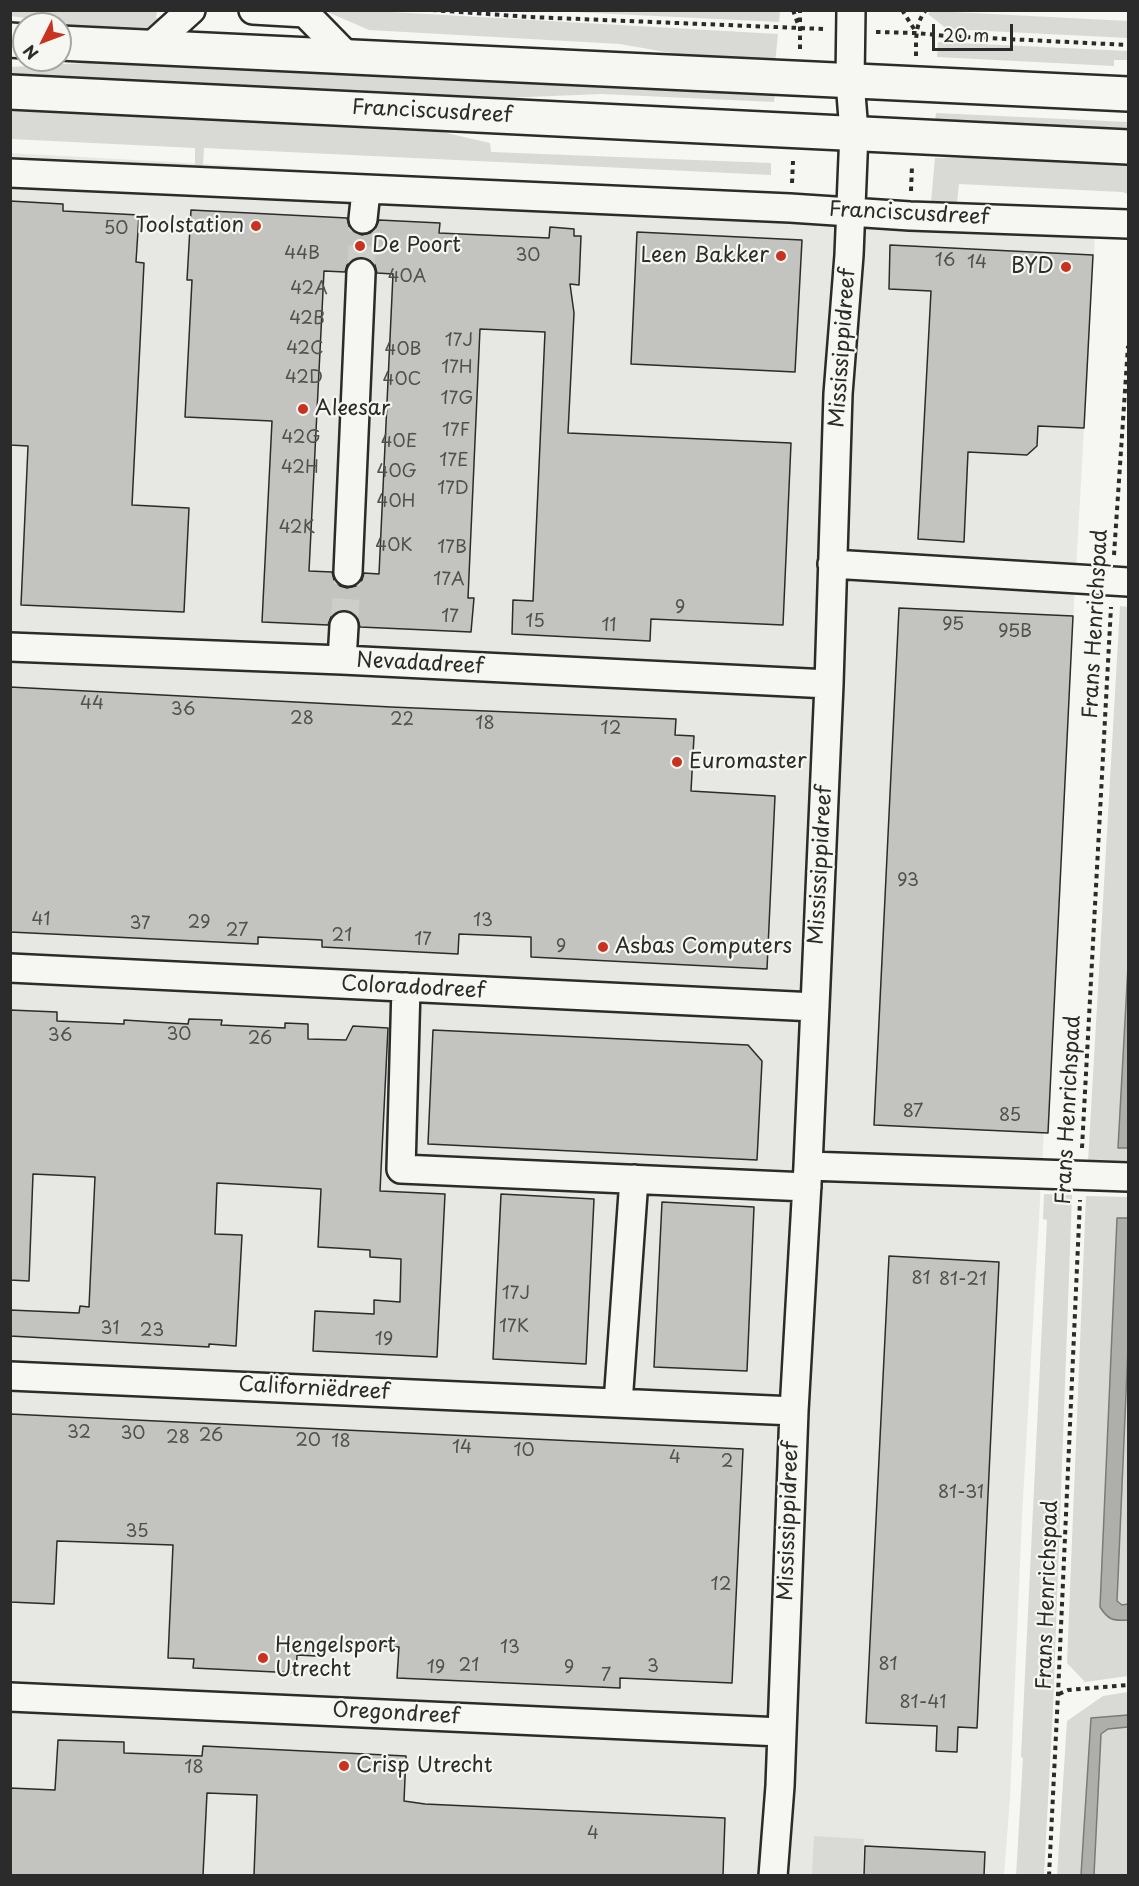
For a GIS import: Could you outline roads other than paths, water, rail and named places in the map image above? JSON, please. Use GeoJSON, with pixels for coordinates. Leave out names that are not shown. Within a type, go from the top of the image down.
{"type":"FeatureCollection","features":[{"type":"Feature","properties":{"kind":"main road"},"geometry":{"type":"LineString","coordinates":[[72,44],[1128,94]]}},
{"type":"Feature","properties":{"kind":"main road","name":"Franciscusdreef"},"geometry":{"type":"LineString","coordinates":[[10,92],[1128,147]]}},
{"type":"Feature","properties":{"kind":"street"},"geometry":{"type":"LineString","coordinates":[[149,48],[191,10]]}},
{"type":"Feature","properties":{"kind":"street"},"geometry":{"type":"LineString","coordinates":[[253,10],[304,13],[348,57]]}},
{"type":"Feature","properties":{"kind":"street"},"geometry":{"type":"LineString","coordinates":[[851,10],[850,81],[854,132]]}},
{"type":"Feature","properties":{"kind":"street","name":"Mississippidreef"},"geometry":{"type":"LineString","coordinates":[[773,1875],[780,1786],[794,1411],[808,1177],[829,684],[838,394],[849,255],[854,132]]}},
{"type":"Feature","properties":{"kind":"street","name":"Franciscusdreef"},"geometry":{"type":"LineString","coordinates":[[10,173],[1128,224]]}},
{"type":"Feature","properties":{"kind":"street"},"geometry":{"type":"LineString","coordinates":[[363,219],[366,191]]}},
{"type":"Feature","properties":{"kind":"street"},"geometry":{"type":"LineString","coordinates":[[348,572],[361,273]]}},
{"type":"Feature","properties":{"kind":"street"},"geometry":{"type":"LineString","coordinates":[[832,564],[1120,581]]}},
{"type":"Feature","properties":{"kind":"street"},"geometry":{"type":"LineString","coordinates":[[342,660],[344,626]]}},
{"type":"Feature","properties":{"kind":"street","name":"Nevadadreef"},"geometry":{"type":"LineString","coordinates":[[10,647],[342,660],[829,684]]}},
{"type":"Feature","properties":{"kind":"street","name":"Coloradodreef"},"geometry":{"type":"LineString","coordinates":[[10,968],[815,1007]]}},
{"type":"Feature","properties":{"kind":"street"},"geometry":{"type":"LineString","coordinates":[[406,987],[401,1169],[634,1179],[1081,1174],[1128,1177]]}},
{"type":"Feature","properties":{"kind":"street"},"geometry":{"type":"LineString","coordinates":[[618,1403],[634,1179]]}},
{"type":"Feature","properties":{"kind":"street","name":"Californiëdreef"},"geometry":{"type":"LineString","coordinates":[[10,1376],[794,1411]]}},
{"type":"Feature","properties":{"kind":"street","name":"Oregondreef"},"geometry":{"type":"LineString","coordinates":[[10,1697],[781,1732]]}},
{"type":"Feature","properties":{"kind":"tunnel"},"geometry":{"type":"LineString","coordinates":[[361,273],[363,219]]}},
{"type":"Feature","properties":{"kind":"tunnel"},"geometry":{"type":"LineString","coordinates":[[344,626],[348,572]]}},
{"type":"Feature","properties":{"kind":"place","name":"Toolstation"},"geometry":{"type":"Point","coordinates":[256,226]}},
{"type":"Feature","properties":{"kind":"place","name":"De Poort"},"geometry":{"type":"Point","coordinates":[360,246]}},
{"type":"Feature","properties":{"kind":"place","name":"Leen Bakker"},"geometry":{"type":"Point","coordinates":[781,256]}},
{"type":"Feature","properties":{"kind":"place","name":"BYD"},"geometry":{"type":"Point","coordinates":[1066,267]}},
{"type":"Feature","properties":{"kind":"place","name":"Aleesar"},"geometry":{"type":"Point","coordinates":[303,409]}},
{"type":"Feature","properties":{"kind":"place","name":"Euromaster"},"geometry":{"type":"Point","coordinates":[677,762]}},
{"type":"Feature","properties":{"kind":"place","name":"Asbas Computers"},"geometry":{"type":"Point","coordinates":[603,947]}},
{"type":"Feature","properties":{"kind":"place","name":"Hengelsport Utrecht"},"geometry":{"type":"Point","coordinates":[263,1658]}},
{"type":"Feature","properties":{"kind":"place","name":"Crisp Utrecht"},"geometry":{"type":"Point","coordinates":[344,1766]}}]}
